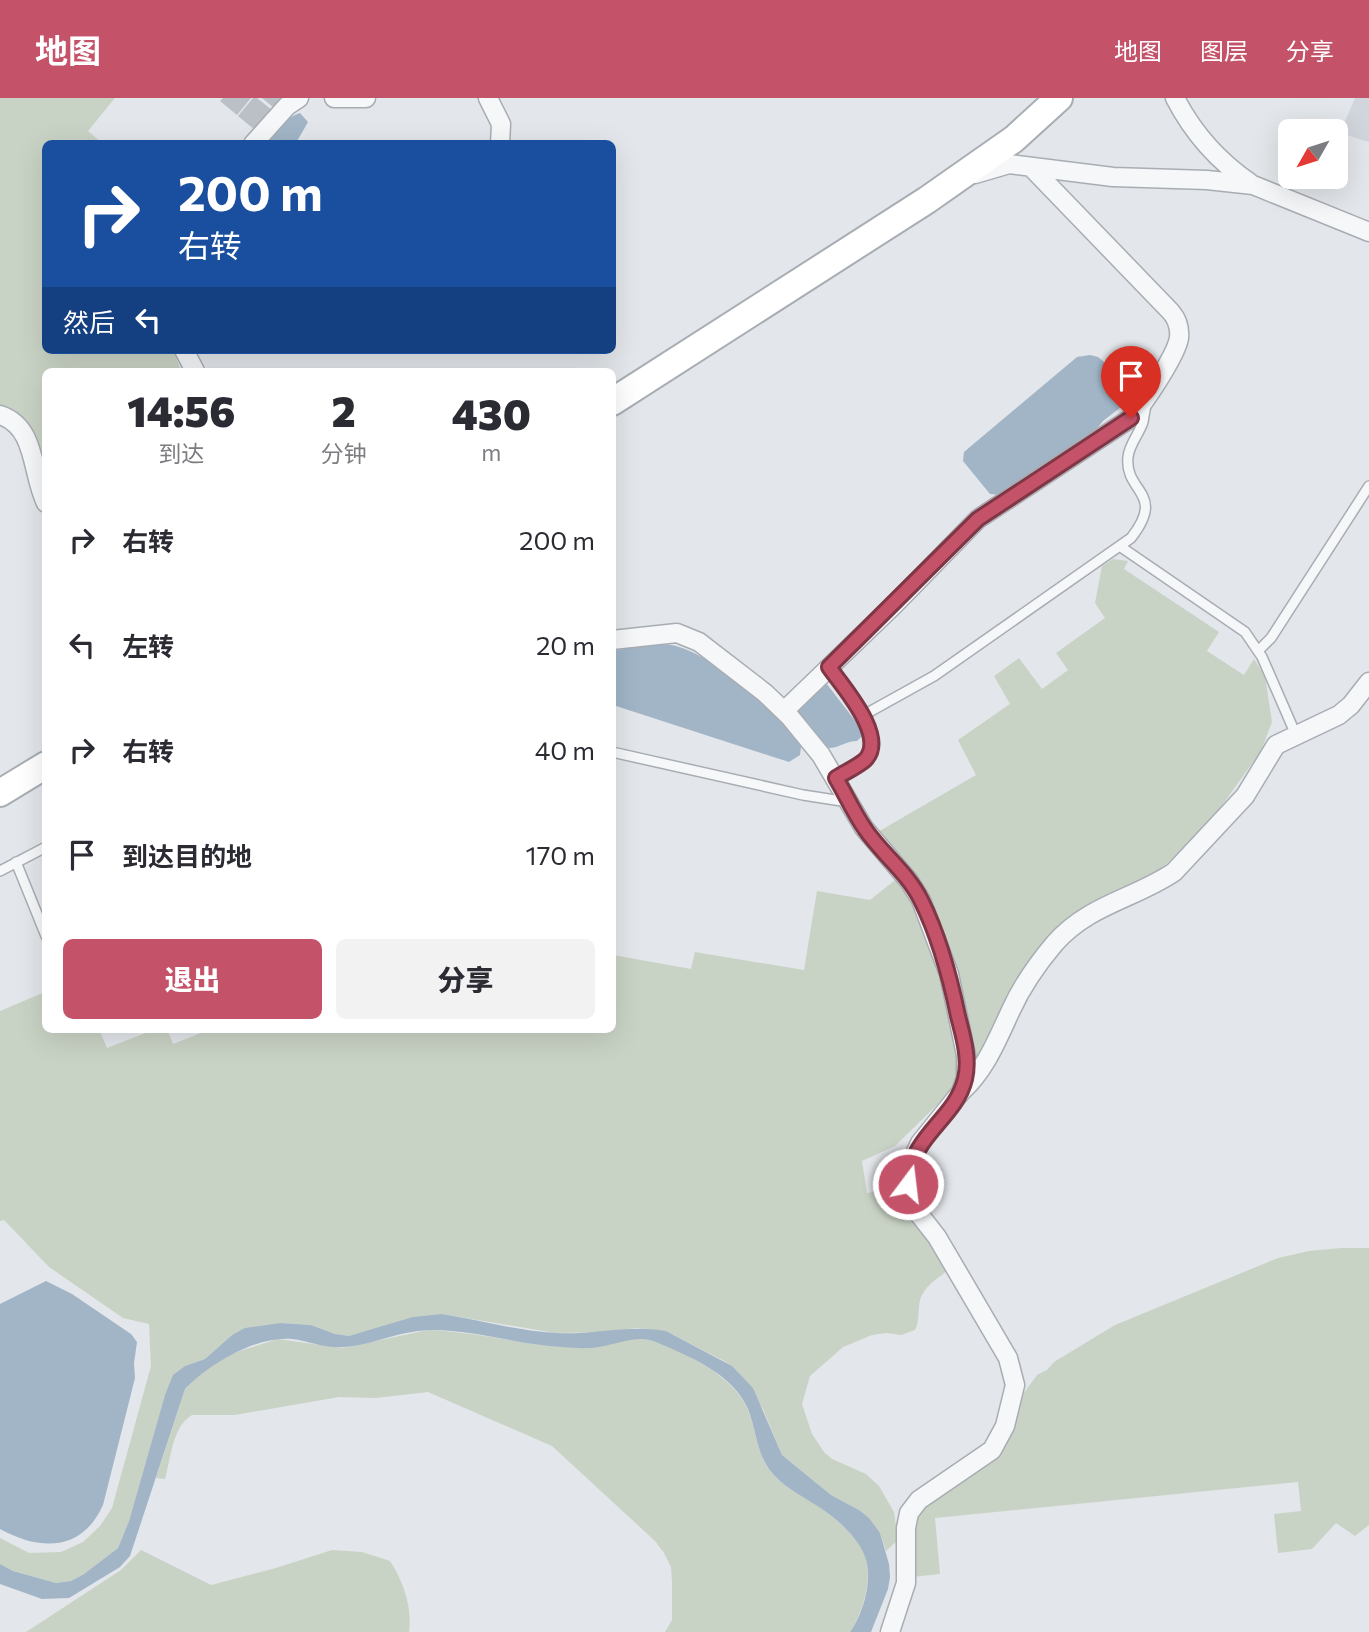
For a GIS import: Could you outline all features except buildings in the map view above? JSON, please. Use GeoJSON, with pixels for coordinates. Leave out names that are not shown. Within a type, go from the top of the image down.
{"type":"FeatureCollection","features":[{"type":"Feature","properties":{"kind":"street"},"geometry":{"type":"LineString","coordinates":[[257,140],[299,98]]}},
{"type":"Feature","properties":{"kind":"street"},"geometry":{"type":"LineString","coordinates":[[334,98],[366,98]]}},
{"type":"Feature","properties":{"kind":"street"},"geometry":{"type":"LineString","coordinates":[[488,98],[501,124],[500,140]]}},
{"type":"Feature","properties":{"kind":"street"},"geometry":{"type":"LineString","coordinates":[[616,399],[959,178],[1014,139],[1059,98]]}},
{"type":"Feature","properties":{"kind":"street"},"geometry":{"type":"LineString","coordinates":[[1175,98],[1189,123],[1211,151],[1253,185]]}},
{"type":"Feature","properties":{"kind":"street"},"geometry":{"type":"LineString","coordinates":[[959,178],[1009,164],[1113,177],[1207,180],[1253,185],[1369,232]]}},
{"type":"Feature","properties":{"kind":"street"},"geometry":{"type":"LineString","coordinates":[[784,710],[895,604],[971,525],[1131,418],[1147,400],[1178,342],[1179,327],[1175,317],[1031,167]]}},
{"type":"Feature","properties":{"kind":"street"},"geometry":{"type":"LineString","coordinates":[[0,415],[15,422],[26,436],[42,494]]}},
{"type":"Feature","properties":{"kind":"street"},"geometry":{"type":"LineString","coordinates":[[616,640],[677,633],[699,642],[784,710],[821,755],[864,828],[909,881],[932,928],[949,974],[967,1055],[966,1077],[961,1092]]}},
{"type":"Feature","properties":{"kind":"street"},"geometry":{"type":"LineString","coordinates":[[890,1632],[906,1583],[906,1528],[909,1513],[919,1500],[992,1450],[1005,1426],[1015,1385],[1009,1358],[937,1237],[919,1214],[908,1184],[913,1158],[920,1143],[983,1069],[1022,988],[1056,942],[1072,926],[1102,906],[1161,881],[1174,872],[1245,796],[1276,746],[1339,715],[1351,705],[1369,682]]}},
{"type":"Feature","properties":{"kind":"street"},"geometry":{"type":"LineString","coordinates":[[0,793],[42,767]]}},
{"type":"Feature","properties":{"kind":"lane"},"geometry":{"type":"LineString","coordinates":[[862,716],[934,677],[1121,547],[1137,530],[1146,509],[1142,492],[1130,473],[1128,456],[1143,421],[1147,400]]}},
{"type":"Feature","properties":{"kind":"lane"},"geometry":{"type":"LineString","coordinates":[[1259,650],[1271,638],[1369,486]]}},
{"type":"Feature","properties":{"kind":"lane"},"geometry":{"type":"LineString","coordinates":[[1121,547],[1245,632],[1259,650],[1296,735]]}},
{"type":"Feature","properties":{"kind":"lane"},"geometry":{"type":"LineString","coordinates":[[829,667],[868,724],[872,740],[865,760],[836,778]]}},
{"type":"Feature","properties":{"kind":"lane"},"geometry":{"type":"LineString","coordinates":[[616,753],[850,803]]}},
{"type":"Feature","properties":{"kind":"lane"},"geometry":{"type":"LineString","coordinates":[[0,871],[42,849]]}},
{"type":"Feature","properties":{"kind":"lane"},"geometry":{"type":"LineString","coordinates":[[16,862],[42,926]]}},
{"type":"Feature","properties":{"kind":"shaded area"},"geometry":{"type":"Polygon","coordinates":[[[1355,98],[1369,98],[1369,142],[1348,135],[1346,119],[1355,98]]]}},
{"type":"Feature","properties":{"kind":"green space"},"geometry":{"type":"Polygon","coordinates":[[[0,98],[115,98],[88,131],[98,140],[42,140],[42,354],[175,354],[180,368],[42,368],[42,470],[0,408],[0,98]]]}},
{"type":"Feature","properties":{"kind":"green space"},"geometry":{"type":"Polygon","coordinates":[[[1113,559],[1128,561],[1124,569],[1219,632],[1207,651],[1244,675],[1254,659],[1265,676],[1272,722],[1261,751],[1218,811],[1180,852],[1152,876],[1109,895],[1055,931],[1022,974],[985,1058],[895,1146],[862,1161],[867,1193],[901,1187],[947,1271],[928,1286],[922,1295],[915,1330],[901,1335],[872,1335],[843,1347],[810,1376],[802,1404],[812,1434],[824,1452],[832,1459],[866,1474],[879,1486],[894,1512],[898,1540],[886,1551],[880,1533],[859,1510],[831,1495],[782,1455],[763,1409],[726,1362],[666,1331],[636,1328],[607,1332],[555,1333],[442,1314],[349,1336],[311,1325],[281,1323],[232,1335],[205,1359],[185,1366],[165,1396],[129,1521],[118,1548],[71,1581],[56,1583],[13,1571],[0,1564],[0,1538],[29,1553],[61,1552],[83,1542],[100,1526],[112,1508],[151,1366],[149,1324],[123,1318],[49,1267],[4,1220],[0,1221],[0,1011],[42,993],[42,1033],[101,1033],[107,1048],[146,1033],[169,1033],[173,1044],[201,1033],[616,1033],[616,956],[691,969],[695,952],[804,970],[817,891],[870,900],[909,869],[876,833],[976,775],[958,740],[1010,704],[994,676],[1019,658],[1042,689],[1068,670],[1056,653],[1105,618],[1095,603],[1102,566],[1113,559]]]}},
{"type":"Feature","properties":{"kind":"green space"},"geometry":{"type":"Polygon","coordinates":[[[1341,1248],[1369,1248],[1369,1525],[1355,1536],[1336,1523],[1312,1549],[1278,1553],[1274,1514],[1301,1511],[1298,1482],[935,1518],[940,1574],[912,1577],[912,1528],[920,1512],[1015,1421],[1024,1393],[1037,1375],[1115,1325],[1278,1258],[1341,1248]]]}},
{"type":"Feature","properties":{"kind":"green space"},"geometry":{"type":"Polygon","coordinates":[[[428,1330],[581,1347],[628,1339],[646,1339],[680,1352],[720,1376],[740,1396],[747,1408],[768,1468],[785,1485],[837,1520],[863,1551],[868,1582],[859,1614],[850,1632],[665,1632],[672,1620],[671,1567],[655,1541],[552,1446],[428,1392],[376,1398],[339,1397],[235,1415],[192,1415],[185,1420],[176,1435],[165,1479],[156,1478],[185,1389],[195,1378],[230,1354],[278,1339],[342,1348],[428,1330]]]}},
{"type":"Feature","properties":{"kind":"green space"},"geometry":{"type":"Polygon","coordinates":[[[141,1550],[211,1585],[332,1550],[362,1552],[390,1561],[395,1569],[408,1604],[409,1632],[26,1632],[121,1570],[141,1550]]]}},
{"type":"Feature","properties":{"kind":"water"},"geometry":{"type":"Polygon","coordinates":[[[300,113],[308,122],[298,140],[267,140],[284,122],[300,113]]]}},
{"type":"Feature","properties":{"kind":"water"},"geometry":{"type":"Polygon","coordinates":[[[1077,357],[1098,357],[1136,388],[1135,396],[1103,421],[1095,431],[1003,495],[990,494],[963,461],[964,452],[1077,357]]]}},
{"type":"Feature","properties":{"kind":"water"},"geometry":{"type":"Polygon","coordinates":[[[646,645],[667,645],[695,653],[747,688],[779,718],[801,747],[800,755],[789,762],[616,706],[616,650],[646,645]]]}},
{"type":"Feature","properties":{"kind":"water"},"geometry":{"type":"Polygon","coordinates":[[[821,683],[826,683],[860,727],[863,735],[857,741],[829,748],[794,711],[821,683]]]}},
{"type":"Feature","properties":{"kind":"water"},"geometry":{"type":"Polygon","coordinates":[[[46,1281],[72,1294],[131,1334],[137,1342],[135,1378],[103,1505],[84,1532],[59,1543],[30,1541],[0,1529],[0,1304],[46,1281]]]}},
{"type":"Feature","properties":{"kind":"water"},"geometry":{"type":"Polygon","coordinates":[[[442,1314],[542,1332],[584,1333],[625,1329],[666,1331],[732,1366],[753,1388],[782,1455],[831,1495],[859,1510],[880,1533],[890,1577],[871,1632],[850,1632],[860,1614],[868,1582],[866,1561],[855,1539],[832,1516],[786,1486],[769,1469],[761,1454],[748,1409],[732,1386],[696,1360],[656,1342],[642,1339],[595,1348],[576,1348],[530,1344],[465,1332],[432,1330],[409,1332],[344,1347],[278,1339],[249,1347],[206,1370],[185,1389],[130,1556],[120,1567],[69,1598],[42,1599],[0,1584],[0,1564],[13,1571],[56,1583],[71,1581],[118,1548],[129,1521],[173,1375],[185,1366],[205,1359],[232,1335],[245,1328],[281,1323],[311,1325],[349,1336],[413,1317],[442,1314]]]}},
{"type":"Feature","properties":{"kind":"route"},"geometry":{"type":"LineString","coordinates":[[908,1184],[908,1174],[920,1143],[961,1092],[966,1077],[967,1055],[949,974],[920,900],[895,862],[864,828],[836,778],[865,760],[872,740],[868,724],[829,667],[978,519],[1131,418]]}}]}
